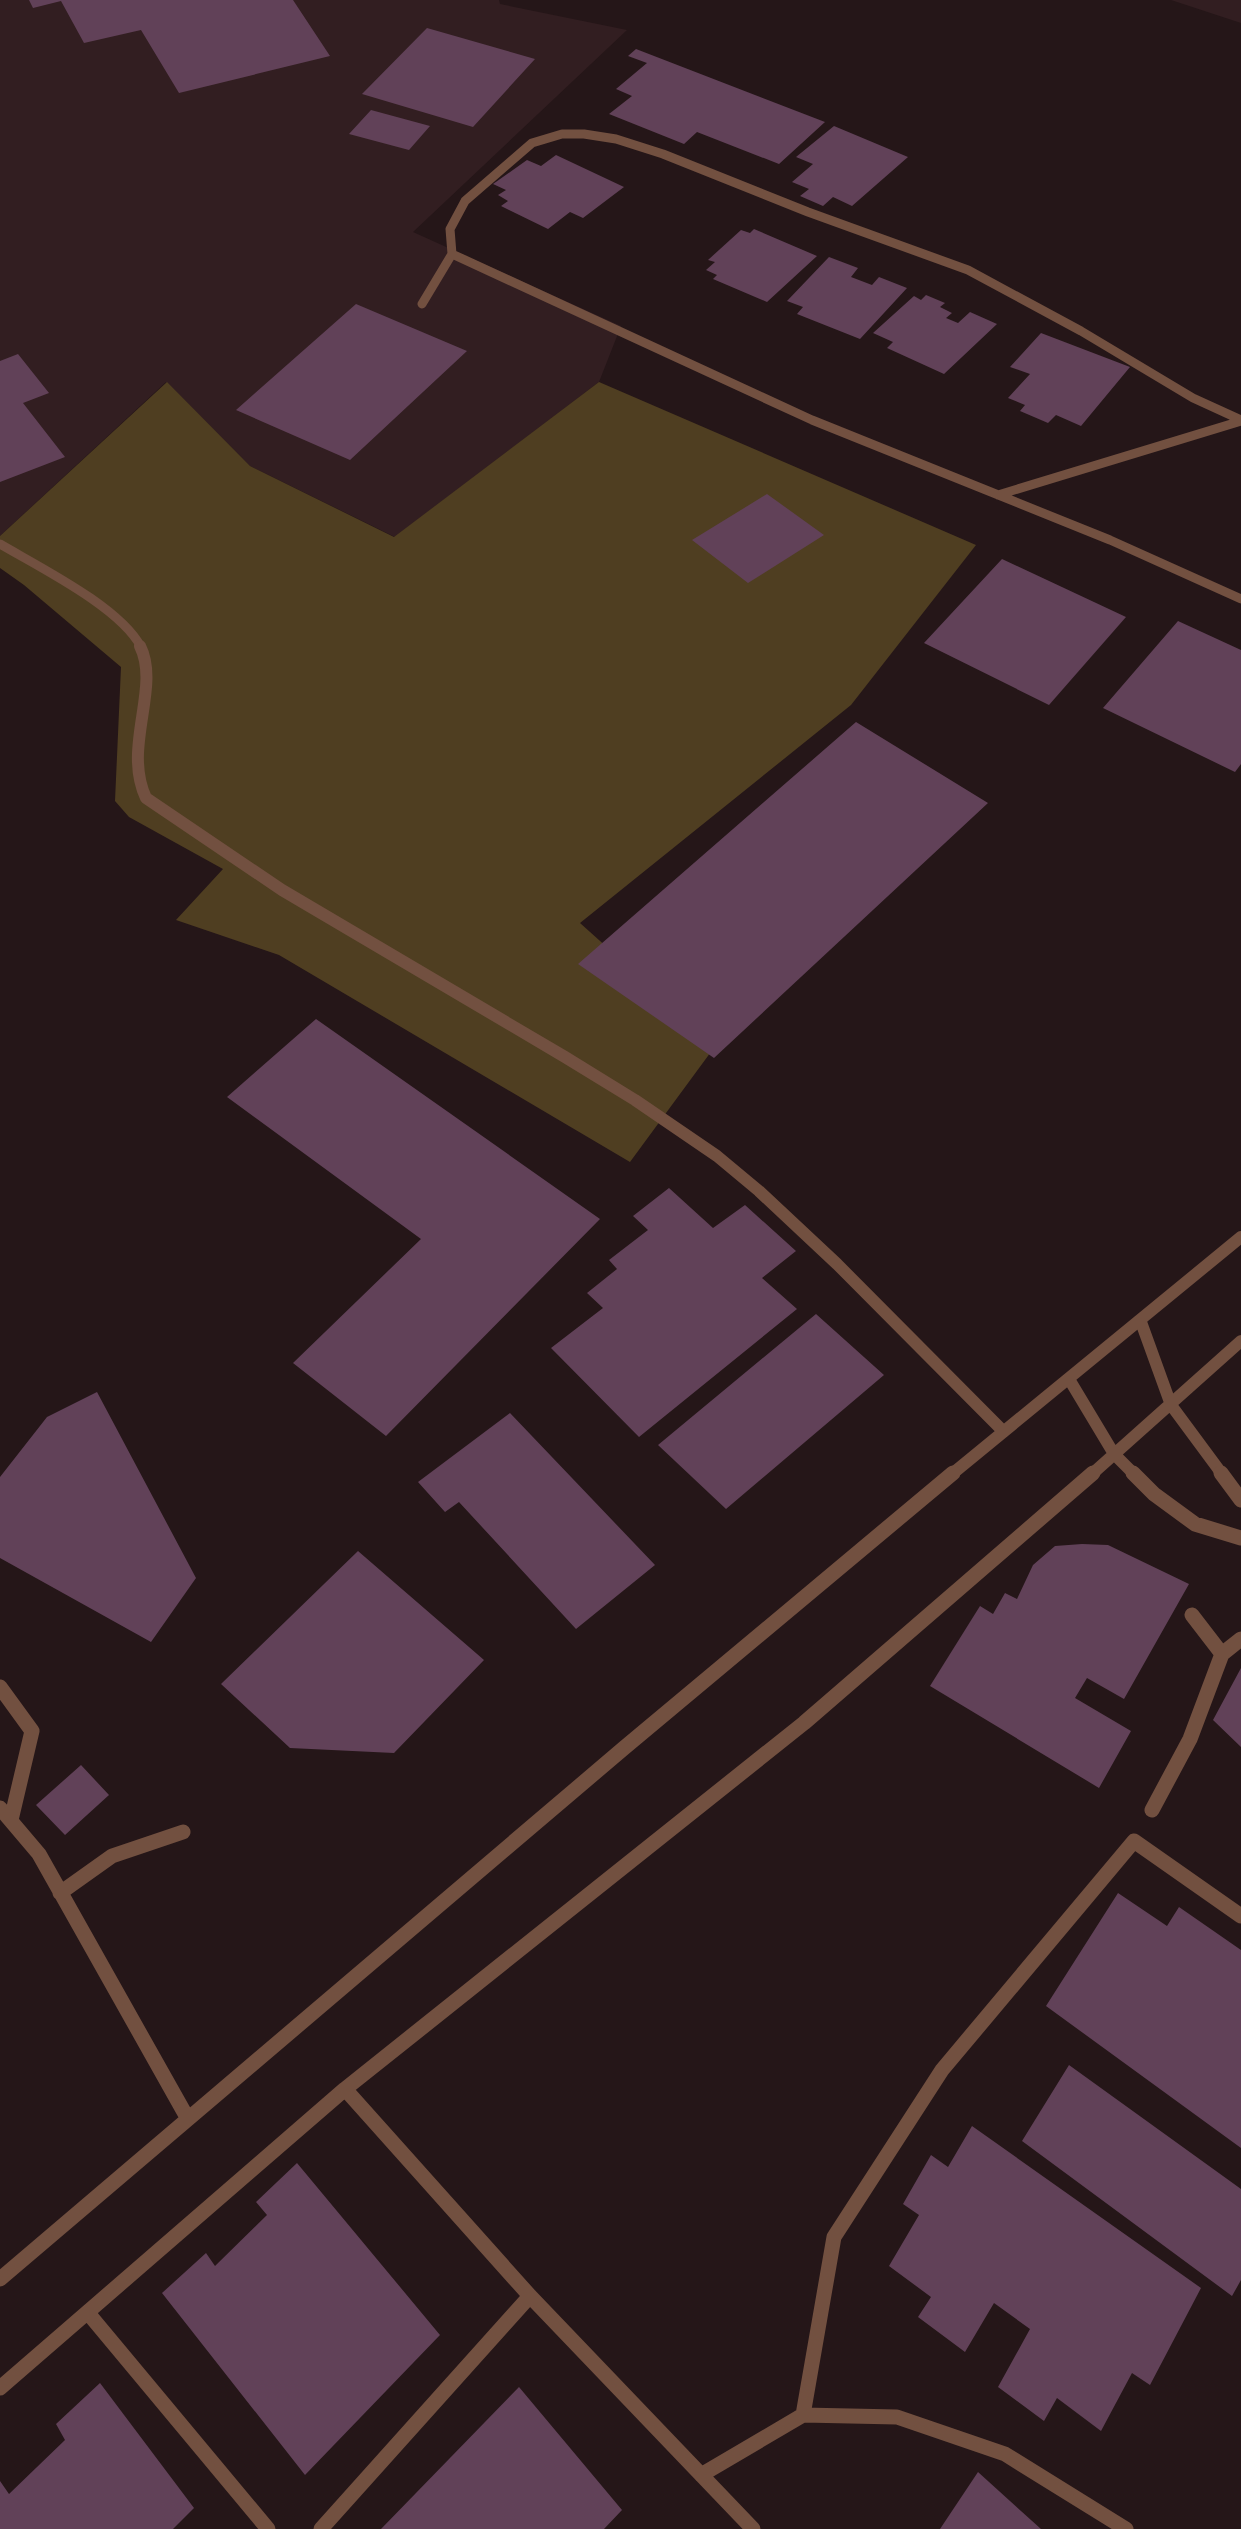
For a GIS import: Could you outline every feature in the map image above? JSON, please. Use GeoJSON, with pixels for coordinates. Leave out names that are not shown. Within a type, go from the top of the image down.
{"type":"FeatureCollection","features":[{"type":"Feature","properties":{"kind":"street"},"geometry":{"type":"LineString","coordinates":[[422,304],[452,254],[450,229],[465,202],[532,143],[562,134],[616,139],[663,154],[798,209],[968,270],[1082,331],[1193,398],[1241,420]]}},
{"type":"Feature","properties":{"kind":"street"},"geometry":{"type":"LineString","coordinates":[[452,254],[812,420],[1110,540],[1241,599]]}},
{"type":"Feature","properties":{"kind":"street"},"geometry":{"type":"LineString","coordinates":[[998,494],[1241,420]]}},
{"type":"Feature","properties":{"kind":"street"},"geometry":{"type":"LineString","coordinates":[[0,544],[110,612],[137,641],[144,654],[147,670],[140,713],[138,760],[140,789],[146,798],[247,869],[396,959],[608,1081],[706,1148],[778,1209],[868,1293],[1003,1431]]}},
{"type":"Feature","properties":{"kind":"street"},"geometry":{"type":"LineString","coordinates":[[0,2279],[1003,1431],[1140,1322],[1241,1237]]}},
{"type":"Feature","properties":{"kind":"street"},"geometry":{"type":"LineString","coordinates":[[1140,1322],[1171,1405],[1241,1500]]}},
{"type":"Feature","properties":{"kind":"street"},"geometry":{"type":"LineString","coordinates":[[0,2388],[345,2089],[804,1723],[1171,1405],[1241,1341]]}},
{"type":"Feature","properties":{"kind":"street"},"geometry":{"type":"LineString","coordinates":[[1069,1379],[1114,1454],[1154,1494],[1195,1524],[1241,1538]]}},
{"type":"Feature","properties":{"kind":"street"},"geometry":{"type":"LineString","coordinates":[[1192,1615],[1222,1654]]}},
{"type":"Feature","properties":{"kind":"street"},"geometry":{"type":"LineString","coordinates":[[1152,1810],[1190,1739],[1222,1654],[1241,1640]]}},
{"type":"Feature","properties":{"kind":"street"},"geometry":{"type":"LineString","coordinates":[[0,1687],[32,1731],[10,1820]]}},
{"type":"Feature","properties":{"kind":"street"},"geometry":{"type":"LineString","coordinates":[[0,1808],[39,1854],[188,2119]]}},
{"type":"Feature","properties":{"kind":"street"},"geometry":{"type":"LineString","coordinates":[[60,1893],[112,1856],[183,1832]]}},
{"type":"Feature","properties":{"kind":"street"},"geometry":{"type":"LineString","coordinates":[[803,2414],[834,2237],[942,2070],[1134,1841],[1241,1916]]}},
{"type":"Feature","properties":{"kind":"street"},"geometry":{"type":"LineString","coordinates":[[345,2089],[530,2296],[753,2529]]}},
{"type":"Feature","properties":{"kind":"street"},"geometry":{"type":"LineString","coordinates":[[321,2529],[530,2296]]}},
{"type":"Feature","properties":{"kind":"street"},"geometry":{"type":"LineString","coordinates":[[88,2313],[268,2529]]}},
{"type":"Feature","properties":{"kind":"street"},"geometry":{"type":"LineString","coordinates":[[701,2475],[803,2414],[897,2417],[1005,2454],[1126,2529]]}},
{"type":"Feature","properties":{"kind":"shaded area"},"geometry":{"type":"Polygon","coordinates":[[[0,0],[499,0],[500,4],[627,30],[413,232],[621,326],[599,382],[395,537],[250,466],[166,382],[0,536],[0,0]]]}},
{"type":"Feature","properties":{"kind":"shaded area"},"geometry":{"type":"Polygon","coordinates":[[[1171,0],[1241,0],[1241,23],[1171,0]]]}},
{"type":"Feature","properties":{"kind":"shaded area"},"geometry":{"type":"Polygon","coordinates":[[[167,382],[250,466],[394,537],[599,382],[976,545],[851,705],[580,923],[716,1045],[630,1162],[279,955],[176,920],[223,869],[129,817],[115,801],[121,667],[24,585],[0,568],[0,536],[167,382]]]}},
{"type":"Feature","properties":{"kind":"building"},"geometry":{"type":"Polygon","coordinates":[[[29,0],[293,0],[330,56],[179,93],[141,30],[84,43],[61,1],[33,8],[29,0]]]}},
{"type":"Feature","properties":{"kind":"building"},"geometry":{"type":"Polygon","coordinates":[[[427,28],[535,59],[473,127],[362,94],[427,28]]]}},
{"type":"Feature","properties":{"kind":"building"},"geometry":{"type":"Polygon","coordinates":[[[636,49],[825,122],[779,164],[697,132],[684,144],[609,114],[632,96],[616,89],[647,63],[628,56],[636,49]]]}},
{"type":"Feature","properties":{"kind":"building"},"geometry":{"type":"Polygon","coordinates":[[[371,110],[430,126],[409,150],[349,134],[371,110]]]}},
{"type":"Feature","properties":{"kind":"building"},"geometry":{"type":"Polygon","coordinates":[[[834,126],[908,157],[852,206],[833,197],[823,206],[800,196],[809,189],[792,182],[813,164],[796,157],[834,126]]]}},
{"type":"Feature","properties":{"kind":"building"},"geometry":{"type":"Polygon","coordinates":[[[556,155],[624,187],[583,218],[570,212],[548,229],[501,206],[508,201],[498,195],[506,190],[493,184],[527,160],[541,166],[556,155]]]}},
{"type":"Feature","properties":{"kind":"building"},"geometry":{"type":"Polygon","coordinates":[[[754,229],[817,256],[767,302],[713,279],[717,275],[706,270],[715,262],[708,260],[741,230],[750,233],[754,229]]]}},
{"type":"Feature","properties":{"kind":"building"},"geometry":{"type":"Polygon","coordinates":[[[829,257],[858,268],[851,277],[872,285],[879,277],[907,288],[860,339],[797,314],[803,307],[787,301],[829,257]]]}},
{"type":"Feature","properties":{"kind":"building"},"geometry":{"type":"Polygon","coordinates":[[[926,295],[945,303],[940,307],[952,313],[946,318],[958,323],[970,312],[997,324],[944,374],[887,348],[893,342],[873,333],[914,296],[921,300],[926,295]]]}},
{"type":"Feature","properties":{"kind":"building"},"geometry":{"type":"Polygon","coordinates":[[[356,304],[467,351],[350,460],[236,410],[356,304]]]}},
{"type":"Feature","properties":{"kind":"building"},"geometry":{"type":"Polygon","coordinates":[[[1041,333],[1130,367],[1081,426],[1056,415],[1048,423],[1020,411],[1025,405],[1008,398],[1030,374],[1010,367],[1041,333]]]}},
{"type":"Feature","properties":{"kind":"building"},"geometry":{"type":"Polygon","coordinates":[[[18,354],[49,393],[23,403],[65,457],[0,482],[0,361],[18,354]]]}},
{"type":"Feature","properties":{"kind":"building"},"geometry":{"type":"Polygon","coordinates":[[[767,494],[824,535],[748,583],[692,540],[767,494]]]}},
{"type":"Feature","properties":{"kind":"building"},"geometry":{"type":"Polygon","coordinates":[[[1002,559],[1126,617],[1049,705],[924,643],[1002,559]]]}},
{"type":"Feature","properties":{"kind":"building"},"geometry":{"type":"Polygon","coordinates":[[[1178,621],[1241,650],[1241,764],[1235,772],[1103,708],[1178,621]]]}},
{"type":"Feature","properties":{"kind":"building"},"geometry":{"type":"Polygon","coordinates":[[[856,722],[988,803],[714,1058],[578,964],[856,722]]]}},
{"type":"Feature","properties":{"kind":"building"},"geometry":{"type":"Polygon","coordinates":[[[316,1019],[600,1219],[386,1436],[293,1363],[421,1239],[227,1097],[316,1019]]]}},
{"type":"Feature","properties":{"kind":"building"},"geometry":{"type":"Polygon","coordinates":[[[669,1188],[713,1228],[745,1205],[796,1251],[762,1278],[797,1309],[639,1437],[551,1348],[603,1308],[587,1293],[617,1269],[609,1260],[648,1230],[633,1216],[669,1188]]]}},
{"type":"Feature","properties":{"kind":"building"},"geometry":{"type":"Polygon","coordinates":[[[816,1314],[884,1375],[726,1509],[658,1445],[816,1314]]]}},
{"type":"Feature","properties":{"kind":"building"},"geometry":{"type":"Polygon","coordinates":[[[97,1392],[196,1578],[151,1642],[0,1558],[0,1477],[47,1417],[97,1392]]]}},
{"type":"Feature","properties":{"kind":"building"},"geometry":{"type":"Polygon","coordinates":[[[510,1413],[655,1565],[576,1629],[459,1502],[445,1512],[418,1482],[510,1413]]]}},
{"type":"Feature","properties":{"kind":"building"},"geometry":{"type":"Polygon","coordinates":[[[1108,1545],[1189,1584],[1124,1699],[1087,1678],[1075,1698],[1131,1731],[1099,1788],[930,1686],[980,1606],[993,1614],[1005,1593],[1017,1599],[1033,1565],[1055,1546],[1108,1545]]]}},
{"type":"Feature","properties":{"kind":"building"},"geometry":{"type":"Polygon","coordinates":[[[358,1551],[484,1660],[394,1753],[290,1748],[221,1684],[358,1551]]]}},
{"type":"Feature","properties":{"kind":"building"},"geometry":{"type":"Polygon","coordinates":[[[1241,1668],[1241,1747],[1213,1720],[1241,1668]]]}},
{"type":"Feature","properties":{"kind":"building"},"geometry":{"type":"Polygon","coordinates":[[[81,1765],[109,1795],[65,1835],[36,1805],[81,1765]]]}},
{"type":"Feature","properties":{"kind":"building"},"geometry":{"type":"Polygon","coordinates":[[[1118,1893],[1167,1926],[1179,1907],[1241,1950],[1241,2148],[1046,2006],[1118,1893]]]}},
{"type":"Feature","properties":{"kind":"building"},"geometry":{"type":"Polygon","coordinates":[[[1069,2065],[1241,2189],[1241,2280],[1232,2296],[1022,2141],[1069,2065]]]}},
{"type":"Feature","properties":{"kind":"building"},"geometry":{"type":"Polygon","coordinates":[[[972,2126],[1201,2288],[1150,2385],[1132,2373],[1101,2431],[1057,2398],[1044,2421],[998,2387],[1030,2329],[994,2303],[965,2352],[918,2317],[931,2297],[889,2266],[919,2215],[903,2204],[931,2155],[948,2167],[972,2126]]]}},
{"type":"Feature","properties":{"kind":"building"},"geometry":{"type":"Polygon","coordinates":[[[297,2163],[440,2335],[305,2475],[162,2293],[206,2253],[215,2266],[267,2215],[256,2202],[297,2163]]]}},
{"type":"Feature","properties":{"kind":"building"},"geometry":{"type":"Polygon","coordinates":[[[100,2383],[194,2508],[173,2529],[0,2529],[0,2481],[9,2494],[65,2440],[56,2424],[100,2383]]]}},
{"type":"Feature","properties":{"kind":"building"},"geometry":{"type":"Polygon","coordinates":[[[519,2387],[622,2510],[604,2529],[381,2529],[519,2387]]]}},
{"type":"Feature","properties":{"kind":"building"},"geometry":{"type":"Polygon","coordinates":[[[978,2472],[1041,2529],[940,2529],[978,2472]]]}}]}
